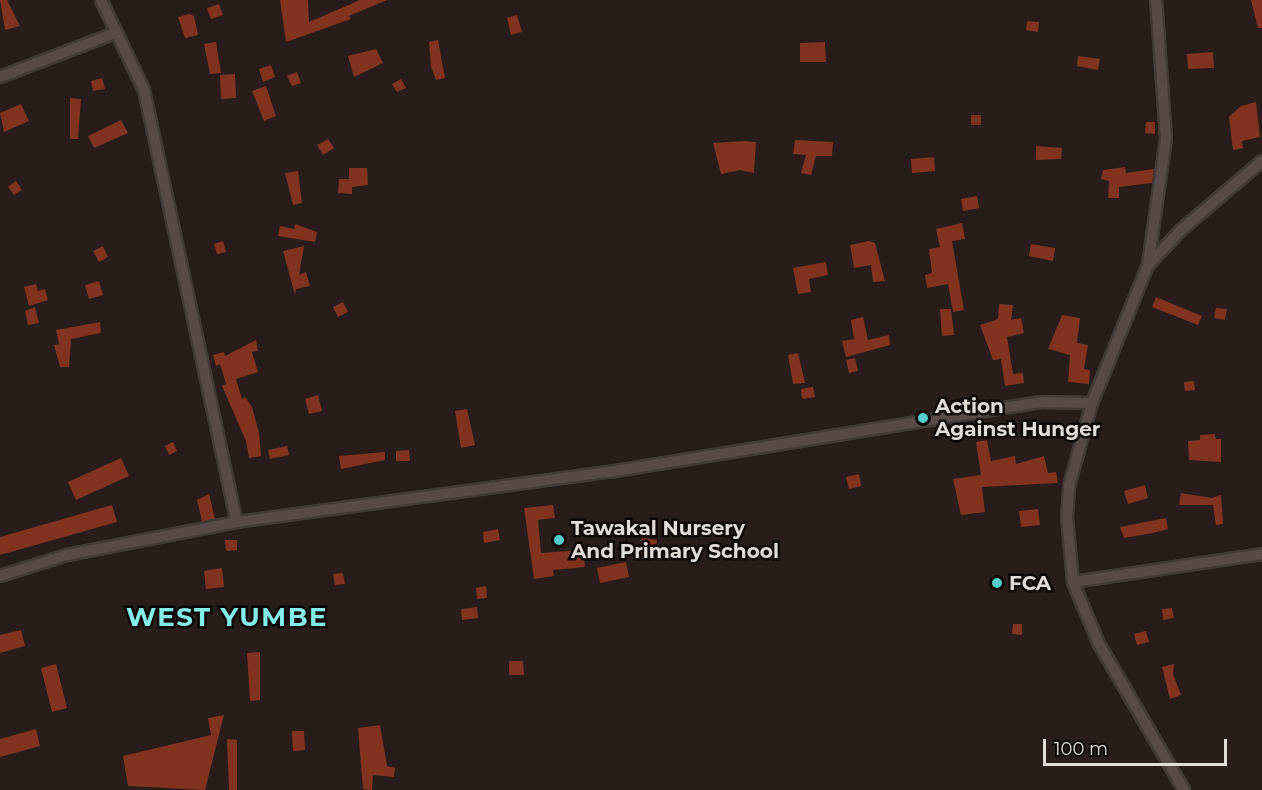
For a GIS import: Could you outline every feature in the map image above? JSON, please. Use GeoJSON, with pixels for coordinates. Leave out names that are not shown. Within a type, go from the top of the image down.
{"type":"FeatureCollection","features":[{"type":"Feature","properties":{"kind":"street"},"geometry":{"type":"LineString","coordinates":[[101,0],[144,90],[237,522]]}},
{"type":"Feature","properties":{"kind":"street"},"geometry":{"type":"LineString","coordinates":[[1156,0],[1166,138],[1148,265],[1092,403],[1069,486],[1067,517],[1073,582],[1099,644],[1184,790]]}},
{"type":"Feature","properties":{"kind":"street"},"geometry":{"type":"LineString","coordinates":[[0,77],[115,33]]}},
{"type":"Feature","properties":{"kind":"street"},"geometry":{"type":"LineString","coordinates":[[1148,265],[1181,230],[1262,161]]}},
{"type":"Feature","properties":{"kind":"street"},"geometry":{"type":"LineString","coordinates":[[0,576],[67,555],[237,522],[609,472],[1039,402],[1092,403]]}},
{"type":"Feature","properties":{"kind":"street"},"geometry":{"type":"LineString","coordinates":[[1073,582],[1262,554]]}},
{"type":"Feature","properties":{"kind":"building"},"geometry":{"type":"Polygon","coordinates":[[[0,0],[7,0],[20,26],[5,30],[0,0]]]}},
{"type":"Feature","properties":{"kind":"building"},"geometry":{"type":"Polygon","coordinates":[[[280,0],[308,0],[309,22],[360,0],[387,0],[349,16],[351,19],[286,42],[280,0]]]}},
{"type":"Feature","properties":{"kind":"building"},"geometry":{"type":"Polygon","coordinates":[[[1251,0],[1262,0],[1262,28],[1258,28],[1251,0]]]}},
{"type":"Feature","properties":{"kind":"building"},"geometry":{"type":"Polygon","coordinates":[[[219,4],[223,15],[211,19],[207,8],[219,4]]]}},
{"type":"Feature","properties":{"kind":"building"},"geometry":{"type":"Polygon","coordinates":[[[189,14],[194,16],[198,35],[185,38],[178,17],[189,14]]]}},
{"type":"Feature","properties":{"kind":"building"},"geometry":{"type":"Polygon","coordinates":[[[517,15],[522,32],[511,35],[507,18],[517,15]]]}},
{"type":"Feature","properties":{"kind":"building"},"geometry":{"type":"Polygon","coordinates":[[[1027,21],[1039,22],[1038,32],[1026,30],[1027,21]]]}},
{"type":"Feature","properties":{"kind":"building"},"geometry":{"type":"Polygon","coordinates":[[[438,40],[445,78],[436,80],[431,67],[429,42],[438,40]]]}},
{"type":"Feature","properties":{"kind":"building"},"geometry":{"type":"Polygon","coordinates":[[[216,42],[221,73],[210,74],[204,44],[216,42]]]}},
{"type":"Feature","properties":{"kind":"building"},"geometry":{"type":"Polygon","coordinates":[[[825,42],[826,62],[800,62],[800,43],[825,42]]]}},
{"type":"Feature","properties":{"kind":"building"},"geometry":{"type":"Polygon","coordinates":[[[376,49],[383,63],[354,77],[348,56],[376,49]]]}},
{"type":"Feature","properties":{"kind":"building"},"geometry":{"type":"Polygon","coordinates":[[[1213,52],[1214,68],[1188,69],[1187,54],[1213,52]]]}},
{"type":"Feature","properties":{"kind":"building"},"geometry":{"type":"Polygon","coordinates":[[[1078,56],[1100,59],[1098,70],[1077,66],[1078,56]]]}},
{"type":"Feature","properties":{"kind":"building"},"geometry":{"type":"Polygon","coordinates":[[[271,65],[275,77],[263,82],[259,69],[271,65]]]}},
{"type":"Feature","properties":{"kind":"building"},"geometry":{"type":"Polygon","coordinates":[[[297,72],[301,83],[292,86],[287,76],[297,72]]]}},
{"type":"Feature","properties":{"kind":"building"},"geometry":{"type":"Polygon","coordinates":[[[235,74],[236,98],[221,99],[220,75],[235,74]]]}},
{"type":"Feature","properties":{"kind":"building"},"geometry":{"type":"Polygon","coordinates":[[[102,78],[105,89],[93,91],[91,81],[102,78]]]}},
{"type":"Feature","properties":{"kind":"building"},"geometry":{"type":"Polygon","coordinates":[[[401,79],[406,88],[397,92],[392,84],[401,79]]]}},
{"type":"Feature","properties":{"kind":"building"},"geometry":{"type":"Polygon","coordinates":[[[266,86],[276,116],[264,121],[252,91],[266,86]]]}},
{"type":"Feature","properties":{"kind":"building"},"geometry":{"type":"Polygon","coordinates":[[[70,98],[81,99],[78,139],[70,139],[70,98]]]}},
{"type":"Feature","properties":{"kind":"building"},"geometry":{"type":"Polygon","coordinates":[[[1256,102],[1260,137],[1242,141],[1243,148],[1233,150],[1229,117],[1241,106],[1256,102]]]}},
{"type":"Feature","properties":{"kind":"building"},"geometry":{"type":"Polygon","coordinates":[[[21,104],[29,121],[4,132],[0,113],[21,104]]]}},
{"type":"Feature","properties":{"kind":"building"},"geometry":{"type":"Polygon","coordinates":[[[971,115],[981,115],[981,125],[971,125],[971,115]]]}},
{"type":"Feature","properties":{"kind":"building"},"geometry":{"type":"Polygon","coordinates":[[[121,120],[128,133],[94,148],[88,136],[121,120]]]}},
{"type":"Feature","properties":{"kind":"building"},"geometry":{"type":"Polygon","coordinates":[[[1146,122],[1155,122],[1155,134],[1145,133],[1146,122]]]}},
{"type":"Feature","properties":{"kind":"building"},"geometry":{"type":"Polygon","coordinates":[[[328,139],[334,148],[323,155],[317,145],[328,139]]]}},
{"type":"Feature","properties":{"kind":"building"},"geometry":{"type":"Polygon","coordinates":[[[795,140],[833,142],[832,156],[816,156],[811,175],[801,173],[806,155],[793,154],[795,140]]]}},
{"type":"Feature","properties":{"kind":"building"},"geometry":{"type":"Polygon","coordinates":[[[756,142],[754,173],[740,170],[721,174],[713,143],[756,142]]]}},
{"type":"Feature","properties":{"kind":"building"},"geometry":{"type":"Polygon","coordinates":[[[1036,146],[1062,148],[1061,159],[1036,160],[1036,146]]]}},
{"type":"Feature","properties":{"kind":"building"},"geometry":{"type":"Polygon","coordinates":[[[934,157],[935,171],[912,173],[911,159],[934,157]]]}},
{"type":"Feature","properties":{"kind":"building"},"geometry":{"type":"Polygon","coordinates":[[[1125,167],[1126,173],[1154,169],[1152,183],[1119,187],[1119,198],[1108,198],[1109,181],[1101,179],[1103,170],[1125,167]]]}},
{"type":"Feature","properties":{"kind":"building"},"geometry":{"type":"Polygon","coordinates":[[[349,168],[367,168],[368,185],[352,187],[352,194],[338,193],[339,179],[349,179],[349,168]]]}},
{"type":"Feature","properties":{"kind":"building"},"geometry":{"type":"Polygon","coordinates":[[[298,171],[302,203],[293,205],[285,173],[298,171]]]}},
{"type":"Feature","properties":{"kind":"building"},"geometry":{"type":"Polygon","coordinates":[[[16,181],[22,190],[14,195],[8,187],[16,181]]]}},
{"type":"Feature","properties":{"kind":"building"},"geometry":{"type":"Polygon","coordinates":[[[977,196],[979,208],[963,211],[961,199],[977,196]]]}},
{"type":"Feature","properties":{"kind":"building"},"geometry":{"type":"Polygon","coordinates":[[[962,223],[965,239],[952,241],[964,310],[953,312],[948,284],[927,288],[925,275],[932,273],[929,249],[940,247],[936,229],[962,223]]]}},
{"type":"Feature","properties":{"kind":"building"},"geometry":{"type":"Polygon","coordinates":[[[295,224],[317,232],[315,242],[278,236],[280,226],[294,229],[295,224]]]}},
{"type":"Feature","properties":{"kind":"building"},"geometry":{"type":"Polygon","coordinates":[[[223,241],[226,252],[217,254],[214,244],[223,241]]]}},
{"type":"Feature","properties":{"kind":"building"},"geometry":{"type":"Polygon","coordinates":[[[869,241],[875,243],[885,281],[873,282],[871,265],[854,268],[850,245],[869,241]]]}},
{"type":"Feature","properties":{"kind":"building"},"geometry":{"type":"Polygon","coordinates":[[[1031,244],[1055,248],[1053,261],[1029,256],[1031,244]]]}},
{"type":"Feature","properties":{"kind":"building"},"geometry":{"type":"Polygon","coordinates":[[[103,246],[108,257],[99,262],[93,251],[103,246]]]}},
{"type":"Feature","properties":{"kind":"building"},"geometry":{"type":"Polygon","coordinates":[[[304,246],[299,275],[306,272],[310,286],[296,289],[295,295],[283,251],[304,246]]]}},
{"type":"Feature","properties":{"kind":"building"},"geometry":{"type":"Polygon","coordinates":[[[826,262],[828,275],[809,279],[811,292],[798,294],[793,268],[826,262]]]}},
{"type":"Feature","properties":{"kind":"building"},"geometry":{"type":"Polygon","coordinates":[[[99,281],[103,295],[89,299],[85,285],[99,281]]]}},
{"type":"Feature","properties":{"kind":"building"},"geometry":{"type":"Polygon","coordinates":[[[36,284],[38,291],[45,289],[48,300],[29,306],[24,287],[36,284]]]}},
{"type":"Feature","properties":{"kind":"building"},"geometry":{"type":"Polygon","coordinates":[[[1156,297],[1202,316],[1198,325],[1152,307],[1156,297]]]}},
{"type":"Feature","properties":{"kind":"building"},"geometry":{"type":"Polygon","coordinates":[[[343,302],[348,312],[338,317],[333,307],[343,302]]]}},
{"type":"Feature","properties":{"kind":"building"},"geometry":{"type":"Polygon","coordinates":[[[999,304],[1013,305],[1011,320],[1021,318],[1024,333],[1007,337],[1013,374],[1023,373],[1024,383],[1005,386],[1001,359],[993,360],[980,325],[998,319],[999,304]]]}},
{"type":"Feature","properties":{"kind":"building"},"geometry":{"type":"Polygon","coordinates":[[[35,307],[39,323],[28,325],[25,311],[35,307]]]}},
{"type":"Feature","properties":{"kind":"building"},"geometry":{"type":"Polygon","coordinates":[[[1216,308],[1227,309],[1225,320],[1214,318],[1216,308]]]}},
{"type":"Feature","properties":{"kind":"building"},"geometry":{"type":"Polygon","coordinates":[[[940,309],[951,309],[954,335],[942,336],[940,309]]]}},
{"type":"Feature","properties":{"kind":"building"},"geometry":{"type":"Polygon","coordinates":[[[1062,315],[1080,318],[1077,343],[1088,345],[1084,369],[1090,370],[1089,384],[1068,382],[1070,355],[1048,349],[1062,315]]]}},
{"type":"Feature","properties":{"kind":"building"},"geometry":{"type":"Polygon","coordinates":[[[863,317],[868,340],[889,335],[890,345],[846,357],[842,341],[854,339],[851,320],[863,317]]]}},
{"type":"Feature","properties":{"kind":"building"},"geometry":{"type":"Polygon","coordinates":[[[100,322],[101,333],[71,339],[69,367],[60,367],[54,345],[59,344],[56,330],[100,322]]]}},
{"type":"Feature","properties":{"kind":"building"},"geometry":{"type":"Polygon","coordinates":[[[256,340],[258,351],[252,352],[258,372],[236,379],[242,399],[245,397],[252,407],[259,433],[261,456],[249,458],[246,441],[222,386],[226,384],[220,364],[216,366],[213,355],[224,352],[225,356],[256,340]]]}},
{"type":"Feature","properties":{"kind":"building"},"geometry":{"type":"Polygon","coordinates":[[[798,353],[805,383],[793,384],[788,355],[798,353]]]}},
{"type":"Feature","properties":{"kind":"building"},"geometry":{"type":"Polygon","coordinates":[[[855,358],[858,371],[849,373],[846,360],[855,358]]]}},
{"type":"Feature","properties":{"kind":"building"},"geometry":{"type":"Polygon","coordinates":[[[1194,381],[1195,390],[1185,391],[1184,382],[1194,381]]]}},
{"type":"Feature","properties":{"kind":"building"},"geometry":{"type":"Polygon","coordinates":[[[813,387],[815,397],[802,399],[801,389],[813,387]]]}},
{"type":"Feature","properties":{"kind":"building"},"geometry":{"type":"Polygon","coordinates":[[[318,395],[322,411],[309,414],[305,399],[318,395]]]}},
{"type":"Feature","properties":{"kind":"building"},"geometry":{"type":"Polygon","coordinates":[[[467,409],[475,445],[461,448],[455,411],[467,409]]]}},
{"type":"Feature","properties":{"kind":"building"},"geometry":{"type":"Polygon","coordinates":[[[1215,434],[1216,439],[1221,439],[1221,462],[1189,460],[1188,441],[1200,440],[1200,435],[1215,434]]]}},
{"type":"Feature","properties":{"kind":"building"},"geometry":{"type":"Polygon","coordinates":[[[987,440],[991,461],[1015,456],[1016,464],[1044,456],[1048,473],[1056,472],[1058,483],[982,487],[985,512],[961,515],[953,479],[981,475],[976,442],[987,440]]]}},
{"type":"Feature","properties":{"kind":"building"},"geometry":{"type":"Polygon","coordinates":[[[173,442],[177,451],[169,455],[165,446],[173,442]]]}},
{"type":"Feature","properties":{"kind":"building"},"geometry":{"type":"Polygon","coordinates":[[[287,446],[289,455],[270,459],[268,450],[287,446]]]}},
{"type":"Feature","properties":{"kind":"building"},"geometry":{"type":"Polygon","coordinates":[[[409,450],[410,461],[396,461],[396,451],[409,450]]]}},
{"type":"Feature","properties":{"kind":"building"},"geometry":{"type":"Polygon","coordinates":[[[385,452],[385,460],[341,469],[339,456],[385,452]]]}},
{"type":"Feature","properties":{"kind":"building"},"geometry":{"type":"Polygon","coordinates":[[[121,458],[129,476],[76,500],[68,482],[121,458]]]}},
{"type":"Feature","properties":{"kind":"building"},"geometry":{"type":"Polygon","coordinates":[[[859,474],[861,486],[849,489],[846,477],[859,474]]]}},
{"type":"Feature","properties":{"kind":"building"},"geometry":{"type":"Polygon","coordinates":[[[1145,485],[1148,498],[1128,504],[1124,491],[1145,485]]]}},
{"type":"Feature","properties":{"kind":"building"},"geometry":{"type":"Polygon","coordinates":[[[1181,493],[1212,498],[1221,495],[1223,524],[1216,525],[1213,505],[1179,505],[1181,493]]]}},
{"type":"Feature","properties":{"kind":"building"},"geometry":{"type":"Polygon","coordinates":[[[209,494],[215,519],[202,521],[197,500],[209,494]]]}},
{"type":"Feature","properties":{"kind":"building"},"geometry":{"type":"Polygon","coordinates":[[[112,505],[117,522],[0,555],[0,537],[112,505]]]}},
{"type":"Feature","properties":{"kind":"building"},"geometry":{"type":"Polygon","coordinates":[[[553,505],[555,518],[538,520],[541,553],[583,550],[585,567],[553,570],[554,576],[534,579],[524,508],[553,505]]]}},
{"type":"Feature","properties":{"kind":"building"},"geometry":{"type":"Polygon","coordinates":[[[1038,509],[1040,525],[1021,527],[1019,511],[1038,509]]]}},
{"type":"Feature","properties":{"kind":"building"},"geometry":{"type":"Polygon","coordinates":[[[1166,518],[1168,529],[1153,533],[1124,538],[1120,527],[1166,518]]]}},
{"type":"Feature","properties":{"kind":"building"},"geometry":{"type":"Polygon","coordinates":[[[498,529],[500,540],[484,543],[483,532],[498,529]]]}},
{"type":"Feature","properties":{"kind":"building"},"geometry":{"type":"Polygon","coordinates":[[[642,538],[657,540],[655,553],[640,555],[642,538]]]}},
{"type":"Feature","properties":{"kind":"building"},"geometry":{"type":"Polygon","coordinates":[[[225,540],[237,540],[237,550],[226,551],[225,540]]]}},
{"type":"Feature","properties":{"kind":"building"},"geometry":{"type":"Polygon","coordinates":[[[626,562],[629,577],[600,583],[597,568],[626,562]]]}},
{"type":"Feature","properties":{"kind":"building"},"geometry":{"type":"Polygon","coordinates":[[[222,568],[224,587],[206,589],[204,571],[222,568]]]}},
{"type":"Feature","properties":{"kind":"building"},"geometry":{"type":"Polygon","coordinates":[[[343,573],[345,584],[335,585],[333,574],[343,573]]]}},
{"type":"Feature","properties":{"kind":"building"},"geometry":{"type":"Polygon","coordinates":[[[486,586],[487,598],[477,599],[476,588],[486,586]]]}},
{"type":"Feature","properties":{"kind":"building"},"geometry":{"type":"Polygon","coordinates":[[[477,607],[478,618],[462,620],[461,609],[477,607]]]}},
{"type":"Feature","properties":{"kind":"building"},"geometry":{"type":"Polygon","coordinates":[[[1172,608],[1174,618],[1163,620],[1162,609],[1172,608]]]}},
{"type":"Feature","properties":{"kind":"building"},"geometry":{"type":"Polygon","coordinates":[[[1013,624],[1022,624],[1022,635],[1012,634],[1013,624]]]}},
{"type":"Feature","properties":{"kind":"building"},"geometry":{"type":"Polygon","coordinates":[[[21,630],[25,646],[0,653],[0,635],[21,630]]]}},
{"type":"Feature","properties":{"kind":"building"},"geometry":{"type":"Polygon","coordinates":[[[1146,631],[1149,642],[1137,645],[1134,634],[1146,631]]]}},
{"type":"Feature","properties":{"kind":"building"},"geometry":{"type":"Polygon","coordinates":[[[260,652],[260,700],[250,701],[247,653],[260,652]]]}},
{"type":"Feature","properties":{"kind":"building"},"geometry":{"type":"Polygon","coordinates":[[[509,661],[523,661],[524,675],[509,675],[509,661]]]}},
{"type":"Feature","properties":{"kind":"building"},"geometry":{"type":"Polygon","coordinates":[[[56,664],[67,708],[52,712],[41,668],[56,664]]]}},
{"type":"Feature","properties":{"kind":"building"},"geometry":{"type":"Polygon","coordinates":[[[1174,664],[1173,674],[1181,695],[1170,699],[1162,667],[1174,664]]]}},
{"type":"Feature","properties":{"kind":"building"},"geometry":{"type":"Polygon","coordinates":[[[224,715],[205,790],[128,786],[123,756],[211,735],[208,718],[224,715]]]}},
{"type":"Feature","properties":{"kind":"building"},"geometry":{"type":"Polygon","coordinates":[[[380,725],[387,766],[395,768],[394,777],[373,775],[372,790],[363,789],[358,728],[380,725]]]}},
{"type":"Feature","properties":{"kind":"building"},"geometry":{"type":"Polygon","coordinates":[[[36,729],[40,746],[0,757],[0,739],[36,729]]]}},
{"type":"Feature","properties":{"kind":"building"},"geometry":{"type":"Polygon","coordinates":[[[292,731],[304,731],[305,750],[293,751],[292,731]]]}},
{"type":"Feature","properties":{"kind":"building"},"geometry":{"type":"Polygon","coordinates":[[[227,739],[237,740],[237,790],[229,790],[227,739]]]}},
{"type":"Feature","properties":{"kind":"place","name":"Action Against Hunger"},"geometry":{"type":"Point","coordinates":[923,418]}},
{"type":"Feature","properties":{"kind":"place","name":"Tawakal Nursery And Primary School"},"geometry":{"type":"Point","coordinates":[559,540]}},
{"type":"Feature","properties":{"kind":"place","name":"FCA"},"geometry":{"type":"Point","coordinates":[997,583]}},
{"type":"Feature","properties":{"kind":"district","name":"WEST YUMBE"},"geometry":{"type":"Point","coordinates":[227,618]}}]}
